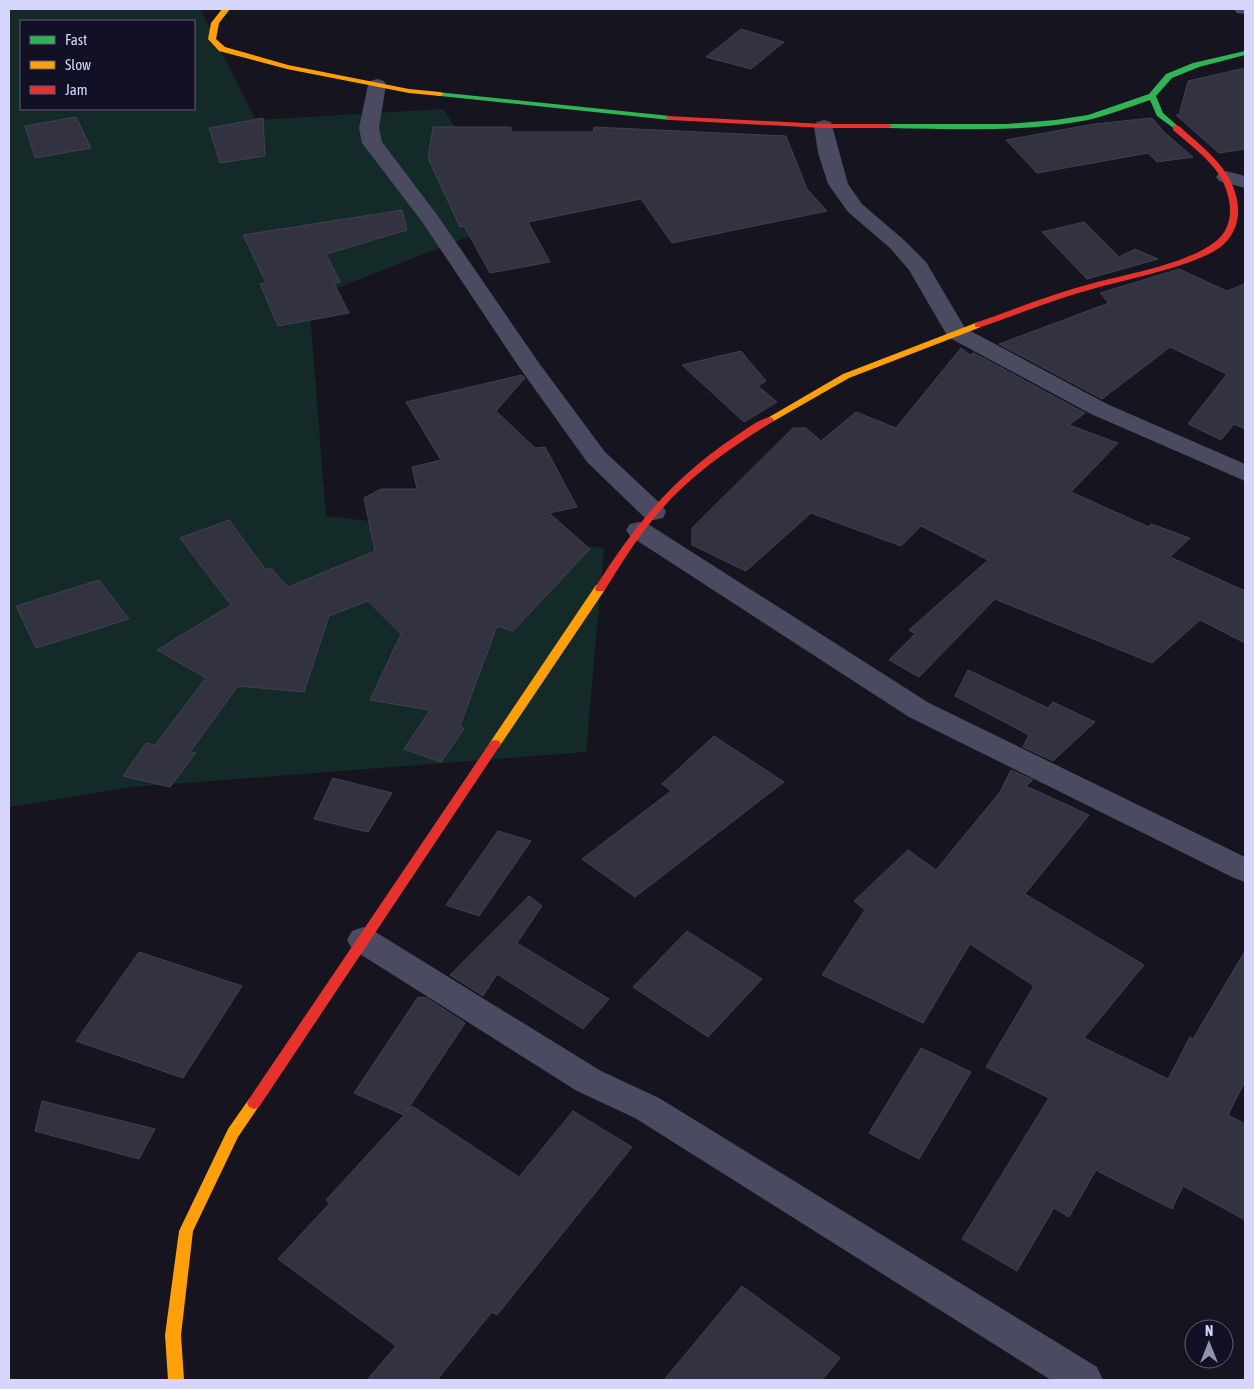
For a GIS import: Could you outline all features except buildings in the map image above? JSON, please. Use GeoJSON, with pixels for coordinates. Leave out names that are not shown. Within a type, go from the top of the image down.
{"type":"FeatureCollection","features":[{"type":"Feature","properties":{"kind":"street"},"geometry":{"type":"LineString","coordinates":[[226,9],[215,22],[212,39],[222,49],[287,67],[377,85],[409,91],[668,118],[824,126],[1024,126],[1080,119],[1115,110],[1152,96],[1169,76],[1196,66],[1245,53]]}},
{"type":"Feature","properties":{"kind":"street"},"geometry":{"type":"LineString","coordinates":[[377,85],[369,128],[372,143],[431,220],[530,367],[596,457],[647,521],[919,710],[1245,870]]}},
{"type":"Feature","properties":{"kind":"street"},"geometry":{"type":"LineString","coordinates":[[176,1380],[173,1335],[186,1231],[234,1133],[647,521],[673,490],[706,462],[759,426],[846,376],[956,332],[1087,288],[1192,257],[1221,242],[1234,220],[1237,188],[1212,160],[1160,114],[1152,96]]}},
{"type":"Feature","properties":{"kind":"street"},"geometry":{"type":"LineString","coordinates":[[824,126],[828,153],[838,184],[855,208],[897,244],[918,266],[956,332],[1099,409],[1245,473]]}},
{"type":"Feature","properties":{"kind":"street"},"geometry":{"type":"LineString","coordinates":[[363,940],[589,1081],[647,1108],[1084,1380]]}},
{"type":"Feature","properties":{"kind":"green space"},"geometry":{"type":"Polygon","coordinates":[[[9,9],[200,9],[256,120],[443,109],[516,218],[309,299],[326,516],[604,548],[586,752],[133,787],[9,807],[9,9]]]}},
{"type":"Feature","properties":{"kind":"traffic: fast"},"geometry":{"type":"LineString","coordinates":[[1176,128],[1160,114],[1152,96],[1169,76],[1196,65],[1245,53]]}},
{"type":"Feature","properties":{"kind":"traffic: fast"},"geometry":{"type":"LineString","coordinates":[[440,94],[670,118]]}},
{"type":"Feature","properties":{"kind":"traffic: fast"},"geometry":{"type":"LineString","coordinates":[[888,126],[983,127],[1031,125],[1098,115],[1152,96]]}},
{"type":"Feature","properties":{"kind":"traffic: slow"},"geometry":{"type":"LineString","coordinates":[[226,9],[215,23],[212,39],[222,49],[287,67],[409,91],[440,94]]}},
{"type":"Feature","properties":{"kind":"traffic: slow"},"geometry":{"type":"LineString","coordinates":[[769,420],[846,376],[978,325]]}},
{"type":"Feature","properties":{"kind":"traffic: slow"},"geometry":{"type":"LineString","coordinates":[[495,744],[600,588]]}},
{"type":"Feature","properties":{"kind":"traffic: slow"},"geometry":{"type":"LineString","coordinates":[[176,1380],[173,1335],[186,1231],[233,1133],[254,1103]]}},
{"type":"Feature","properties":{"kind":"traffic: jam"},"geometry":{"type":"LineString","coordinates":[[670,118],[824,126],[888,126]]}},
{"type":"Feature","properties":{"kind":"traffic: jam"},"geometry":{"type":"LineString","coordinates":[[978,325],[1089,287],[1179,262],[1211,249],[1221,242],[1229,231],[1234,219],[1234,204],[1231,190],[1225,178],[1208,156],[1176,128]]}},
{"type":"Feature","properties":{"kind":"traffic: jam"},"geometry":{"type":"LineString","coordinates":[[600,588],[651,514],[681,483],[733,443],[769,420]]}},
{"type":"Feature","properties":{"kind":"traffic: jam"},"geometry":{"type":"LineString","coordinates":[[254,1103],[495,744]]}}]}
